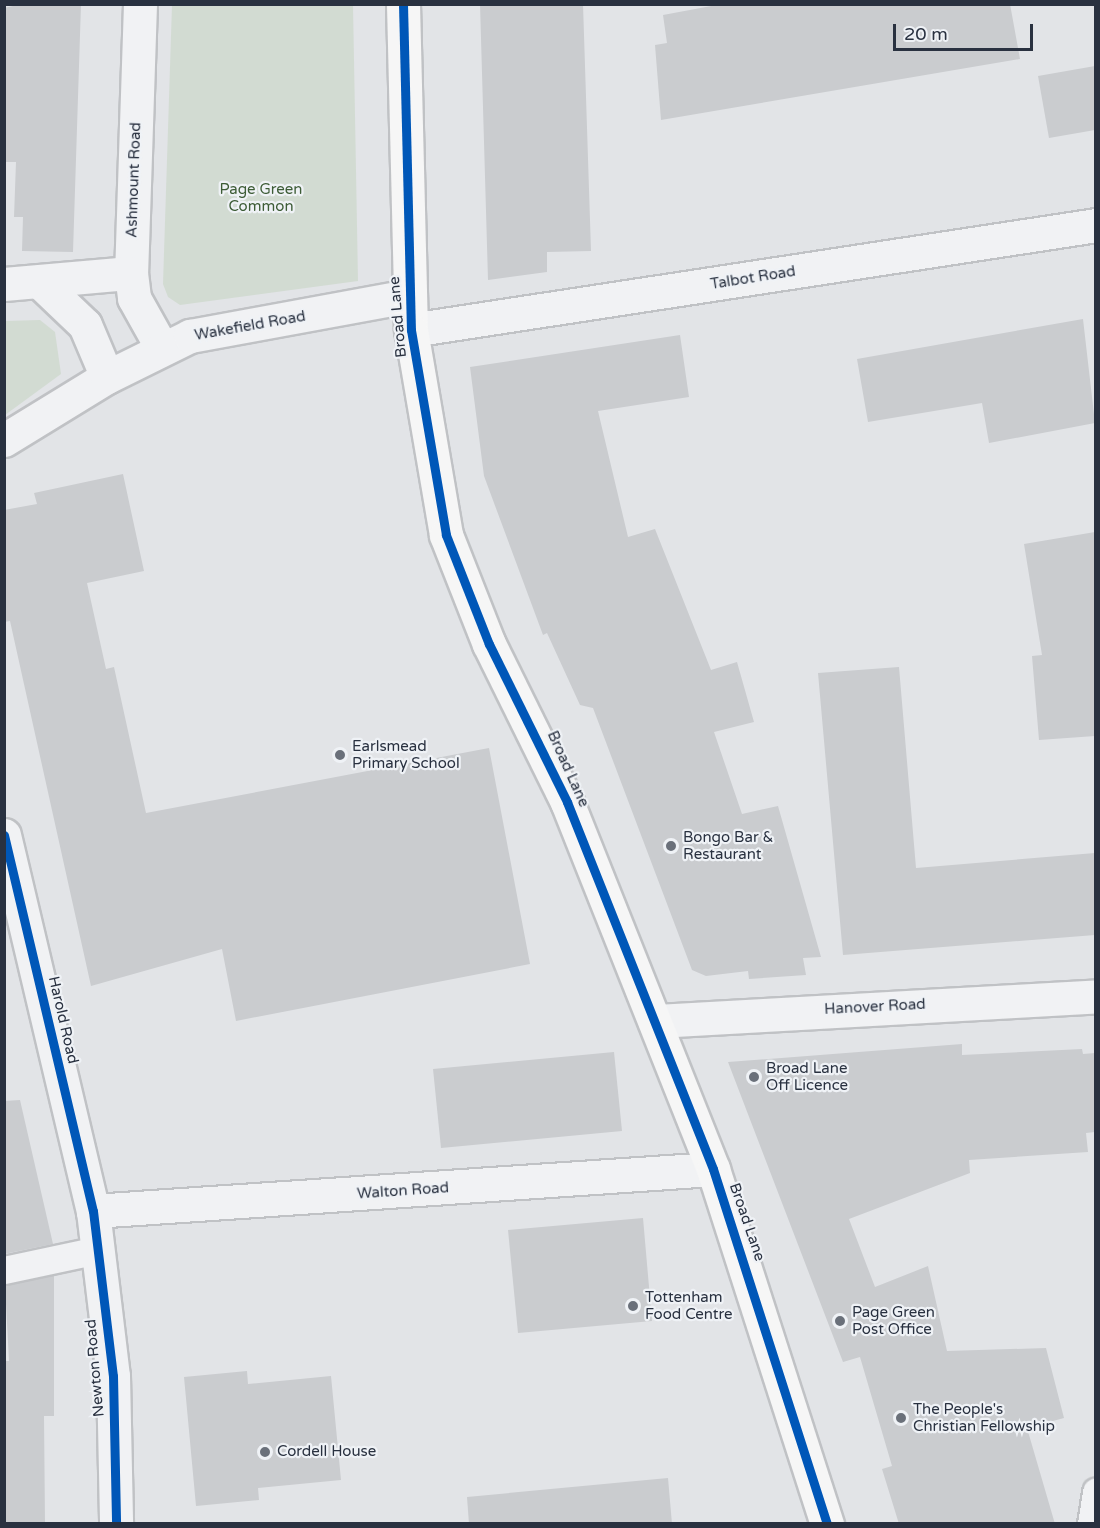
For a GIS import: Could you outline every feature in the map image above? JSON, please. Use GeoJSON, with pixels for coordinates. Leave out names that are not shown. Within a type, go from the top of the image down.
{"type":"FeatureCollection","features":[{"type":"Feature","properties":{"kind":"main road","name":"Broad Lane"},"geometry":{"type":"LineString","coordinates":[[403,4],[411,330],[446,535],[466,591],[567,802],[713,1169],[827,1524]]}},
{"type":"Feature","properties":{"kind":"street","name":"Ashmount Road"},"geometry":{"type":"LineString","coordinates":[[140,4],[131,273],[134,298],[162,348]]}},
{"type":"Feature","properties":{"kind":"street","name":"Talbot Road"},"geometry":{"type":"LineString","coordinates":[[411,330],[1095,225]]}},
{"type":"Feature","properties":{"kind":"street"},"geometry":{"type":"LineString","coordinates":[[4,284],[42,284],[70,276],[131,273]]}},
{"type":"Feature","properties":{"kind":"street"},"geometry":{"type":"LineString","coordinates":[[42,284],[85,325],[107,377]]}},
{"type":"Feature","properties":{"kind":"street","name":"Wakefield Road"},"geometry":{"type":"LineString","coordinates":[[4,441],[107,377],[162,348],[216,329],[409,296]]}},
{"type":"Feature","properties":{"kind":"street","name":"Harold Road"},"geometry":{"type":"LineString","coordinates":[[4,835],[9,877],[93,1211]]}},
{"type":"Feature","properties":{"kind":"street","name":"Hanover Road"},"geometry":{"type":"LineString","coordinates":[[655,1021],[781,1011],[1095,996]]}},
{"type":"Feature","properties":{"kind":"street","name":"Walton Road"},"geometry":{"type":"LineString","coordinates":[[93,1211],[713,1169]]}},
{"type":"Feature","properties":{"kind":"street","name":"Newton Road"},"geometry":{"type":"LineString","coordinates":[[93,1211],[113,1376],[116,1524]]}},
{"type":"Feature","properties":{"kind":"lane"},"geometry":{"type":"LineString","coordinates":[[4,1270],[98,1250]]}},
{"type":"Feature","properties":{"kind":"lane"},"geometry":{"type":"LineString","coordinates":[[1091,1524],[1095,1491]]}},
{"type":"Feature","properties":{"kind":"green space","name":"Page Green Common"},"geometry":{"type":"Polygon","coordinates":[[[172,5],[353,5],[358,281],[180,305],[168,297],[163,284],[172,5]]]}},
{"type":"Feature","properties":{"kind":"green space"},"geometry":{"type":"Polygon","coordinates":[[[40,320],[55,332],[61,374],[5,415],[5,321],[40,320]]]}},
{"type":"Feature","properties":{"kind":"building"},"geometry":{"type":"Polygon","coordinates":[[[22,4],[81,4],[73,252],[22,251],[23,217],[14,217],[16,162],[4,162],[4,8],[22,4]]]}},
{"type":"Feature","properties":{"kind":"building"},"geometry":{"type":"Polygon","coordinates":[[[480,4],[583,4],[591,251],[547,252],[547,272],[488,280],[480,4]]]}},
{"type":"Feature","properties":{"kind":"building"},"geometry":{"type":"Polygon","coordinates":[[[722,4],[1010,4],[1020,59],[661,120],[655,45],[667,43],[663,15],[722,4]]]}},
{"type":"Feature","properties":{"kind":"building"},"geometry":{"type":"Polygon","coordinates":[[[1095,66],[1095,130],[1049,138],[1038,76],[1095,66]]]}},
{"type":"Feature","properties":{"kind":"building"},"geometry":{"type":"Polygon","coordinates":[[[1083,319],[1095,423],[989,443],[982,403],[868,422],[857,359],[1083,319]]]}},
{"type":"Feature","properties":{"kind":"building"},"geometry":{"type":"Polygon","coordinates":[[[680,335],[689,397],[598,411],[628,537],[655,529],[711,670],[737,662],[754,722],[714,732],[742,814],[778,806],[821,957],[803,958],[806,975],[749,979],[748,971],[706,976],[692,970],[593,708],[580,705],[547,633],[543,635],[484,476],[470,367],[680,335]]]}},
{"type":"Feature","properties":{"kind":"building"},"geometry":{"type":"Polygon","coordinates":[[[123,474],[144,571],[87,583],[106,669],[114,667],[146,813],[489,748],[530,964],[236,1021],[222,949],[91,986],[10,621],[4,622],[4,510],[37,504],[34,493],[123,474]]]}},
{"type":"Feature","properties":{"kind":"building"},"geometry":{"type":"Polygon","coordinates":[[[1095,532],[1095,736],[1039,740],[1032,656],[1042,655],[1024,544],[1095,532]]]}},
{"type":"Feature","properties":{"kind":"building"},"geometry":{"type":"Polygon","coordinates":[[[899,667],[916,868],[1095,853],[1095,935],[843,955],[818,673],[899,667]]]}},
{"type":"Feature","properties":{"kind":"building"},"geometry":{"type":"Polygon","coordinates":[[[962,1044],[962,1055],[1082,1049],[1083,1054],[1095,1053],[1095,1132],[1086,1133],[1088,1152],[969,1160],[970,1173],[849,1219],[875,1287],[928,1266],[947,1351],[1046,1348],[1064,1418],[1027,1428],[1055,1524],[899,1524],[882,1469],[892,1466],[860,1357],[843,1362],[728,1062],[962,1044]]]}},
{"type":"Feature","properties":{"kind":"building"},"geometry":{"type":"Polygon","coordinates":[[[614,1052],[622,1131],[441,1148],[433,1069],[614,1052]]]}},
{"type":"Feature","properties":{"kind":"building"},"geometry":{"type":"Polygon","coordinates":[[[20,1100],[53,1244],[4,1254],[4,1101],[20,1100]]]}},
{"type":"Feature","properties":{"kind":"building"},"geometry":{"type":"Polygon","coordinates":[[[643,1218],[652,1321],[518,1333],[508,1230],[643,1218]]]}},
{"type":"Feature","properties":{"kind":"building"},"geometry":{"type":"Polygon","coordinates":[[[54,1275],[54,1416],[44,1416],[45,1524],[4,1524],[4,1361],[9,1361],[5,1285],[54,1275]]]}},
{"type":"Feature","properties":{"kind":"building","name":"Cordell House"},"geometry":{"type":"Polygon","coordinates":[[[247,1371],[248,1384],[331,1376],[341,1480],[258,1488],[259,1500],[196,1506],[184,1377],[247,1371]]]}},
{"type":"Feature","properties":{"kind":"building"},"geometry":{"type":"Polygon","coordinates":[[[668,1478],[672,1524],[469,1524],[467,1497],[668,1478]]]}},
{"type":"Feature","properties":{"kind":"cycle path"},"geometry":{"type":"LineString","coordinates":[[403,4],[411,330],[446,535],[489,644],[567,802],[713,1169],[827,1524]]}},
{"type":"Feature","properties":{"kind":"cycle path"},"geometry":{"type":"LineString","coordinates":[[4,835],[93,1211],[113,1376],[116,1524]]}},
{"type":"Feature","properties":{"kind":"place","name":"Earlsmead Primary School"},"geometry":{"type":"Point","coordinates":[340,755]}},
{"type":"Feature","properties":{"kind":"place","name":"Bongo Bar & Restaurant"},"geometry":{"type":"Point","coordinates":[671,846]}},
{"type":"Feature","properties":{"kind":"place","name":"Broad Lane Off Licence"},"geometry":{"type":"Point","coordinates":[754,1077]}},
{"type":"Feature","properties":{"kind":"place","name":"Tottenham Food Centre"},"geometry":{"type":"Point","coordinates":[633,1306]}},
{"type":"Feature","properties":{"kind":"place","name":"Page Green Post Office"},"geometry":{"type":"Point","coordinates":[840,1321]}},
{"type":"Feature","properties":{"kind":"place","name":"The People's Christian Fellowship"},"geometry":{"type":"Point","coordinates":[901,1418]}},
{"type":"Feature","properties":{"kind":"place","name":"Cordell House"},"geometry":{"type":"Point","coordinates":[265,1452]}}]}
